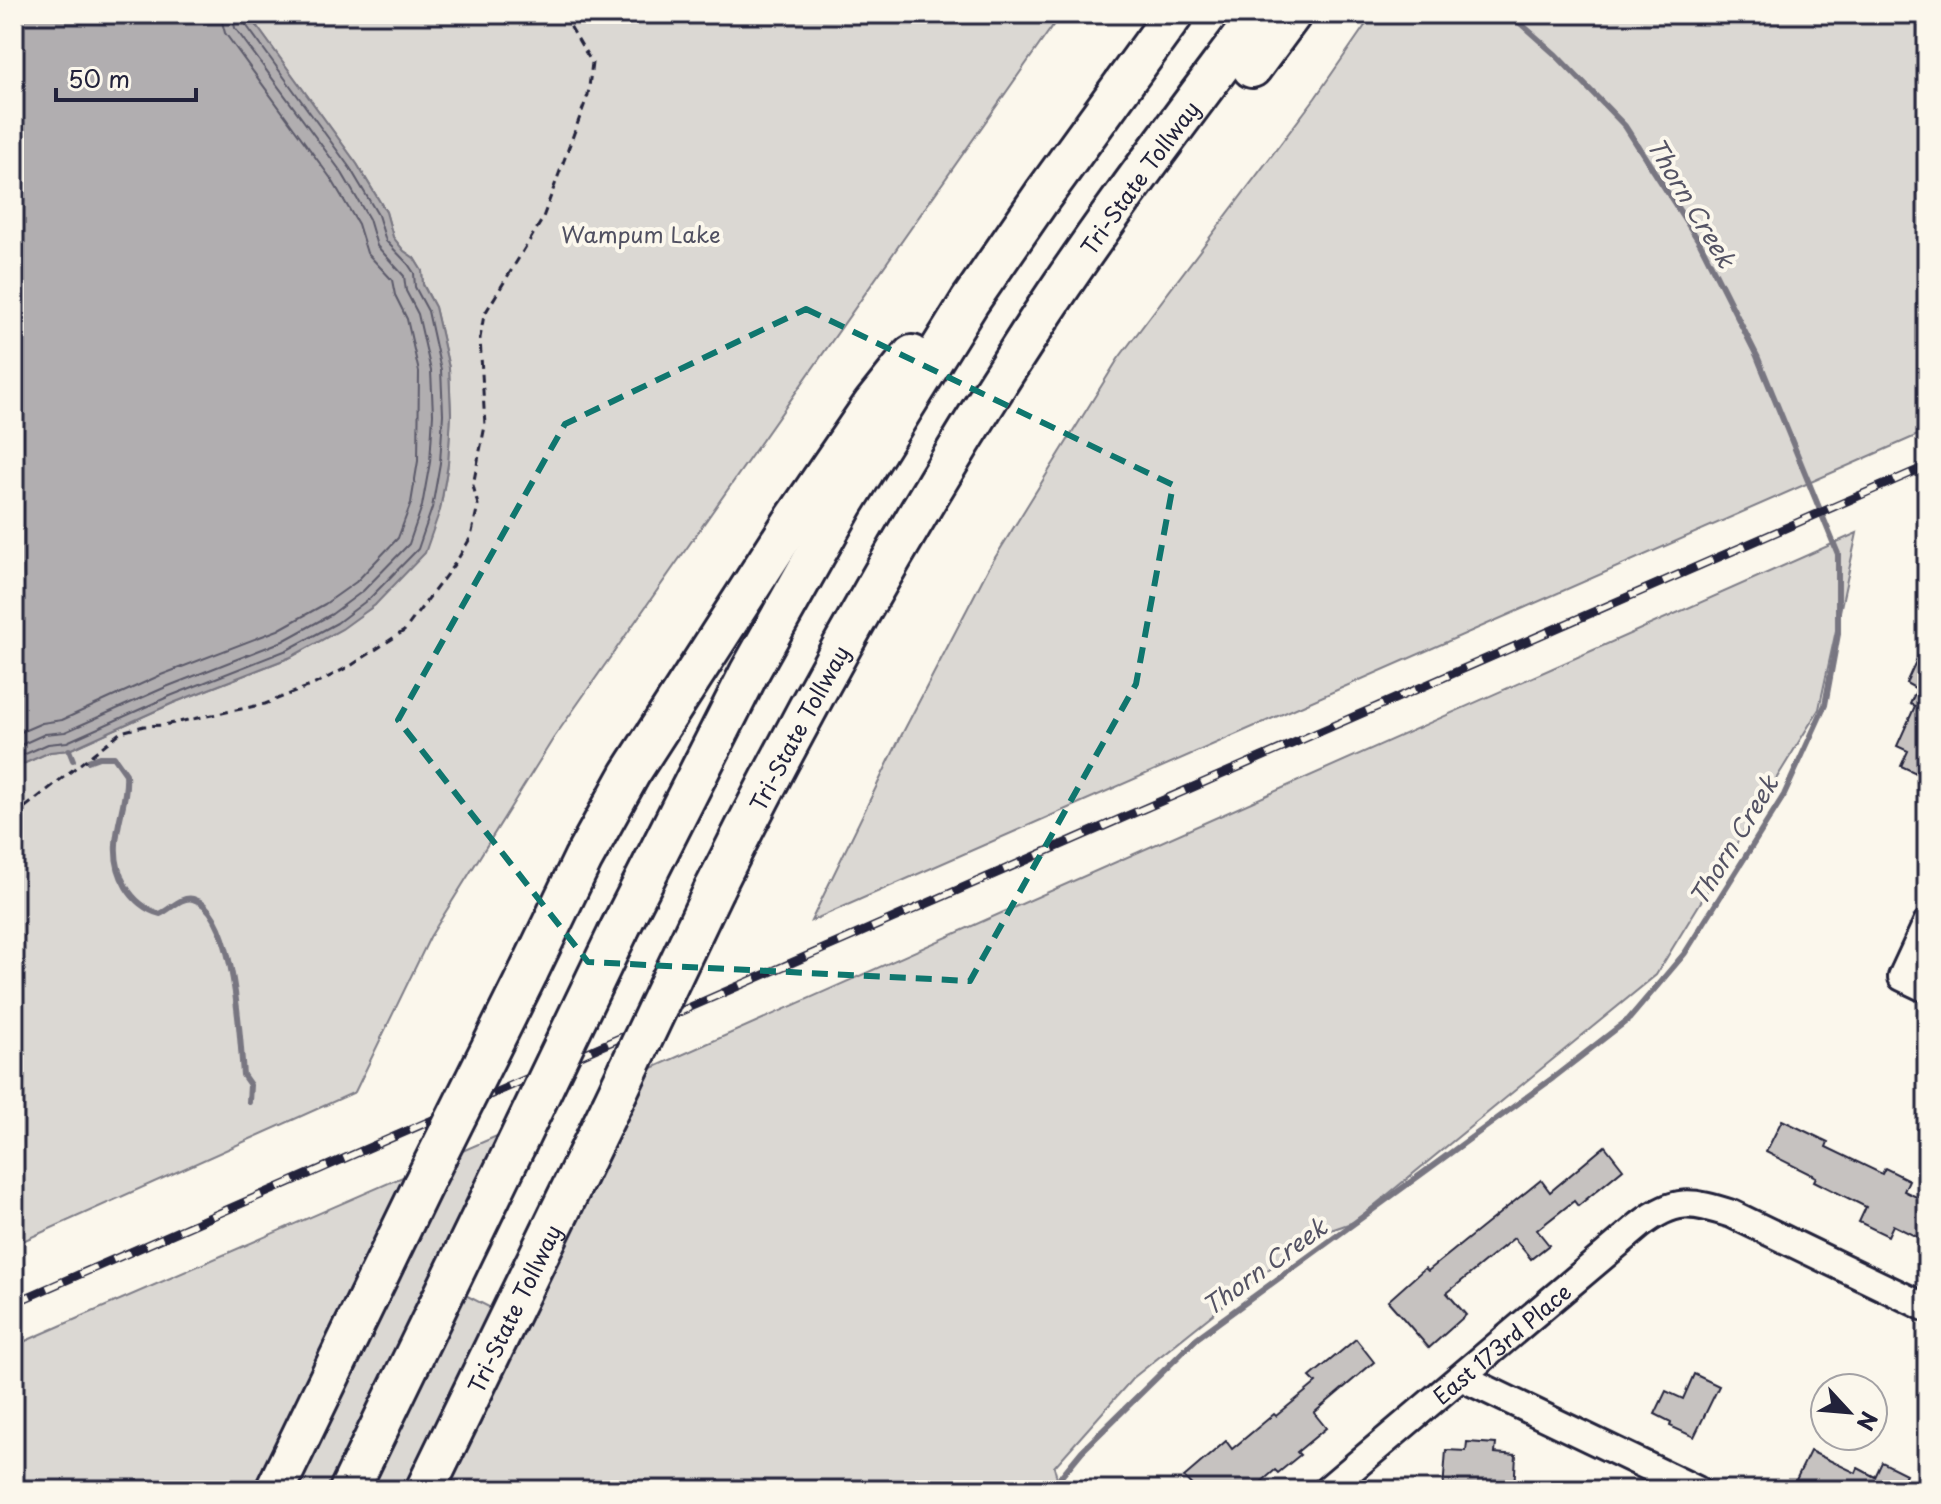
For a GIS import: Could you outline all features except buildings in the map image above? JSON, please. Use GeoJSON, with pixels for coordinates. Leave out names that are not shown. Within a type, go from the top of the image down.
{"type":"FeatureCollection","features":[{"type":"Feature","properties":{"kind":"highway"},"geometry":{"type":"LineString","coordinates":[[349,1490],[619,930],[734,701],[844,504],[970,301],[1174,14]]}},
{"type":"Feature","properties":{"kind":"highway","name":"Tri-State Tollway"},"geometry":{"type":"LineString","coordinates":[[425,1490],[714,889],[811,701],[909,529],[1022,345],[1097,233],[1259,14]]}},
{"type":"Feature","properties":{"kind":"highway"},"geometry":{"type":"LineString","coordinates":[[1097,233],[1225,103],[1292,14]]}},
{"type":"Feature","properties":{"kind":"highway"},"geometry":{"type":"LineString","coordinates":[[272,1490],[583,859],[630,774],[791,524],[873,404],[1043,195]]}},
{"type":"Feature","properties":{"kind":"highway"},"geometry":{"type":"LineString","coordinates":[[454,1490],[535,1263]]}},
{"type":"Feature","properties":{"kind":"street"},"geometry":{"type":"LineString","coordinates":[[1927,923],[1902,977],[1927,989]]}},
{"type":"Feature","properties":{"kind":"street","name":"East 173rd Place"},"geometry":{"type":"LineString","coordinates":[[1327,1490],[1640,1225],[1658,1211],[1679,1203],[1699,1204],[1732,1214],[1927,1308]]}},
{"type":"Feature","properties":{"kind":"street"},"geometry":{"type":"LineString","coordinates":[[1461,1377],[1697,1490]]}},
{"type":"Feature","properties":{"kind":"path"},"geometry":{"type":"LineString","coordinates":[[14,816],[121,732],[265,704],[352,665],[404,631],[456,562],[471,537],[478,505],[473,485],[485,426],[480,338],[484,315],[542,220],[588,95],[592,63],[563,14]]}},
{"type":"Feature","properties":{"kind":"highlighted area"},"geometry":{"type":"Polygon","coordinates":[[[806,309],[1173,485],[1136,684],[970,981],[588,962],[398,720],[565,424],[806,309]]]}},
{"type":"Feature","properties":{"kind":"green space","name":"Wampum Lake"},"geometry":{"type":"Polygon","coordinates":[[[248,14],[1061,14],[553,739],[430,937],[355,1092],[14,1245],[14,768],[50,752],[69,750],[173,703],[291,657],[341,629],[375,605],[440,510],[448,464],[451,414],[449,368],[435,307],[423,284],[422,271],[393,237],[386,212],[357,164],[248,14]]]}},
{"type":"Feature","properties":{"kind":"green space"},"geometry":{"type":"Polygon","coordinates":[[[1373,14],[1927,14],[1927,431],[811,921],[899,740],[988,569],[1118,359],[1315,98],[1373,14]]]}},
{"type":"Feature","properties":{"kind":"green space"},"geometry":{"type":"Polygon","coordinates":[[[1857,533],[1819,709],[1656,975],[1354,1222],[1308,1238],[1133,1378],[1054,1467],[1057,1478],[1046,1490],[14,1490],[14,1346],[506,1132],[436,1280],[524,1325],[650,1069],[1857,533]]]}},
{"type":"Feature","properties":{"kind":"water"},"geometry":{"type":"Polygon","coordinates":[[[14,14],[248,14],[357,164],[386,212],[393,237],[422,271],[423,285],[435,307],[449,368],[451,414],[448,464],[440,510],[425,553],[375,605],[342,629],[291,657],[173,703],[69,750],[50,752],[14,768],[14,14]]]}},
{"type":"Feature","properties":{"kind":"waterway","name":"Thorn Creek"},"geometry":{"type":"LineString","coordinates":[[1050,1490],[1082,1451],[1197,1338],[1629,1019],[1685,953],[1784,795],[1825,705],[1838,634],[1838,554],[1757,356],[1700,243],[1625,126],[1556,55],[1510,14]]}},
{"type":"Feature","properties":{"kind":"waterway"},"geometry":{"type":"LineString","coordinates":[[69,750],[73,760]]}},
{"type":"Feature","properties":{"kind":"waterway"},"geometry":{"type":"LineString","coordinates":[[88,761],[114,757],[126,774],[116,855],[121,877],[132,896],[149,910],[160,914],[180,901],[193,899],[207,908],[218,926],[233,978],[243,1075],[250,1085],[249,1102]]}},
{"type":"Feature","properties":{"kind":"railway"},"geometry":{"type":"LineString","coordinates":[[14,1303],[1927,466]]}}]}
